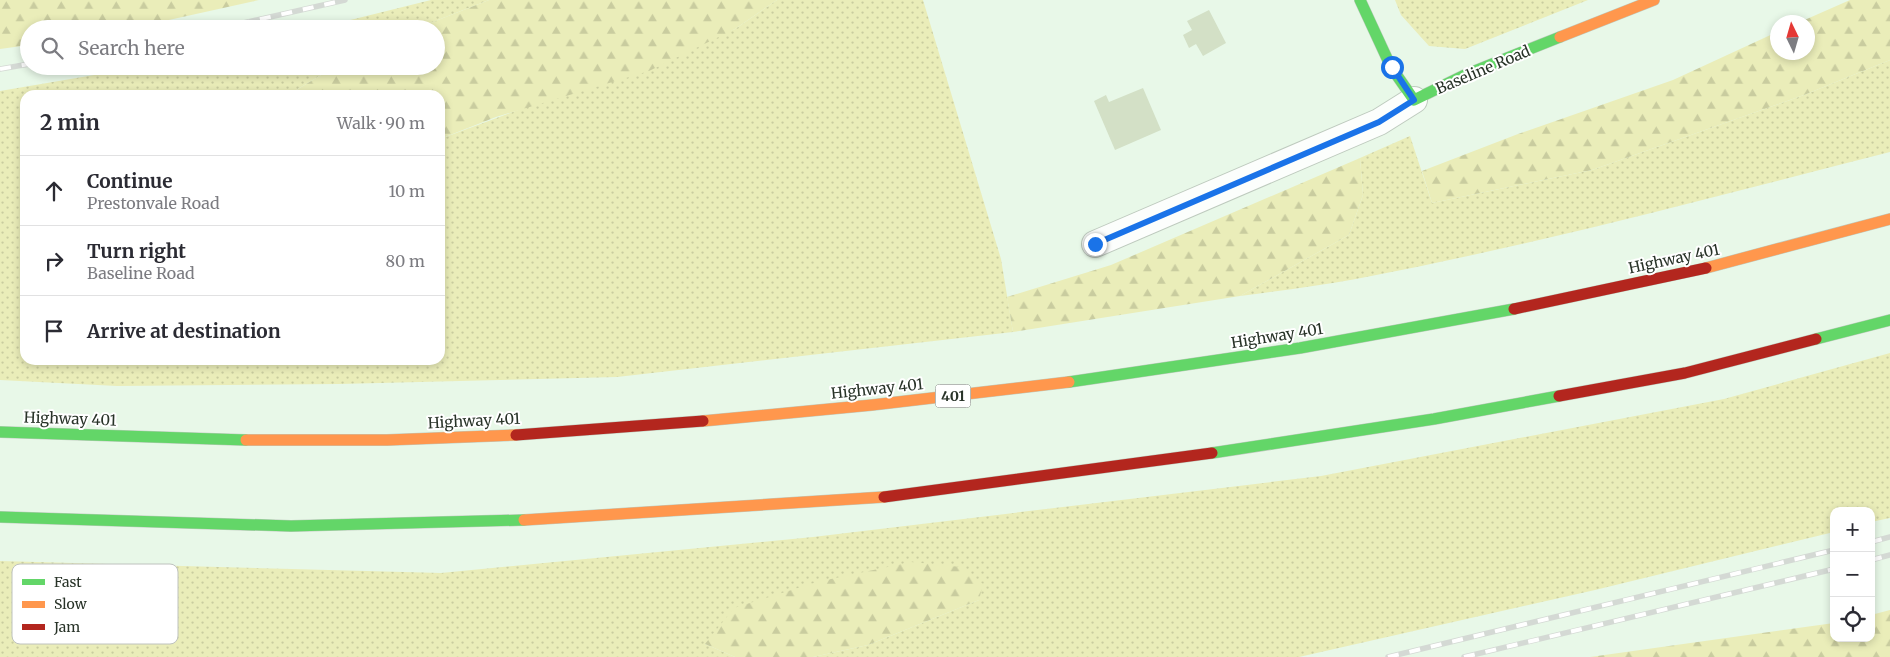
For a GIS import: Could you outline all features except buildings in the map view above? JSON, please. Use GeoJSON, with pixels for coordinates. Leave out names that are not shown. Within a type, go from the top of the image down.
{"type":"FeatureCollection","features":[{"type":"Feature","properties":{"kind":"main road"},"geometry":{"type":"LineString","coordinates":[[1360,0],[1392,67],[1414,100]]}},
{"type":"Feature","properties":{"kind":"main road","name":"Baseline Road"},"geometry":{"type":"LineString","coordinates":[[1414,100],[1467,74],[1654,0]]}},
{"type":"Feature","properties":{"kind":"main road","name":"Highway 401"},"geometry":{"type":"LineString","coordinates":[[0,432],[248,439],[440,438],[727,420],[1013,390],[1268,353],[1500,312],[1726,263],[1890,219]]}},
{"type":"Feature","properties":{"kind":"main road"},"geometry":{"type":"LineString","coordinates":[[0,518],[291,526],[557,519],[873,498],[1180,458],[1434,419],[1685,373],[1890,320]]}},
{"type":"Feature","properties":{"kind":"street","name":"Baseline Road"},"geometry":{"type":"LineString","coordinates":[[1095,244],[1379,122],[1414,100]]}},
{"type":"Feature","properties":{"kind":"green space"},"geometry":{"type":"Polygon","coordinates":[[[0,0],[259,0],[169,20],[20,20],[20,46],[0,49],[0,0]]]}},
{"type":"Feature","properties":{"kind":"green space"},"geometry":{"type":"Polygon","coordinates":[[[431,0],[489,0],[438,20],[350,20],[431,0]]]}},
{"type":"Feature","properties":{"kind":"green space"},"geometry":{"type":"Polygon","coordinates":[[[489,0],[777,0],[735,29],[649,71],[496,117],[445,137],[445,90],[296,90],[321,75],[445,75],[445,20],[438,20],[489,0]]]}},
{"type":"Feature","properties":{"kind":"green space"},"geometry":{"type":"Polygon","coordinates":[[[777,0],[923,0],[1001,259],[1013,332],[617,377],[339,384],[117,386],[0,380],[0,91],[94,75],[321,75],[296,90],[20,90],[20,365],[445,365],[445,137],[735,29],[777,0]]]}},
{"type":"Feature","properties":{"kind":"green space"},"geometry":{"type":"Polygon","coordinates":[[[1395,0],[1588,0],[1465,49],[1429,46],[1401,15],[1395,0]]]}},
{"type":"Feature","properties":{"kind":"green space"},"geometry":{"type":"Polygon","coordinates":[[[1850,0],[1890,0],[1890,60],[1804,95],[1592,170],[1432,203],[1422,171],[1518,134],[1673,80],[1770,35],[1770,60],[1815,60],[1815,15],[1850,0]]]}},
{"type":"Feature","properties":{"kind":"green space"},"geometry":{"type":"Polygon","coordinates":[[[1890,60],[1890,152],[1624,220],[1423,266],[1356,279],[1240,296],[1349,235],[1363,195],[1360,158],[1410,136],[1432,203],[1592,170],[1804,95],[1890,60]]]}},
{"type":"Feature","properties":{"kind":"green space"},"geometry":{"type":"Polygon","coordinates":[[[1360,158],[1363,195],[1349,235],[1240,296],[1013,332],[1007,297],[1111,265],[1360,158]]]}},
{"type":"Feature","properties":{"kind":"green space"},"geometry":{"type":"Polygon","coordinates":[[[1890,353],[1890,518],[1875,521],[1875,507],[1830,507],[1830,533],[1595,590],[1299,657],[813,657],[868,645],[979,600],[705,644],[735,657],[0,657],[0,561],[110,564],[12,564],[12,644],[178,644],[178,566],[441,573],[813,537],[1321,476],[1724,399],[1890,353]]]}},
{"type":"Feature","properties":{"kind":"green space"},"geometry":{"type":"Polygon","coordinates":[[[911,562],[961,567],[983,584],[979,600],[868,645],[813,657],[735,657],[705,644],[734,608],[817,582],[911,562]]]}},
{"type":"Feature","properties":{"kind":"green space"},"geometry":{"type":"Polygon","coordinates":[[[1890,610],[1890,657],[1590,657],[1830,624],[1830,642],[1875,642],[1875,614],[1890,610]]]}},
{"type":"Feature","properties":{"kind":"railway"},"geometry":{"type":"LineString","coordinates":[[257,20],[345,0]]}},
{"type":"Feature","properties":{"kind":"railway"},"geometry":{"type":"LineString","coordinates":[[0,69],[20,66]]}},
{"type":"Feature","properties":{"kind":"railway"},"geometry":{"type":"LineString","coordinates":[[1875,541],[1890,537]]}},
{"type":"Feature","properties":{"kind":"railway"},"geometry":{"type":"LineString","coordinates":[[1388,657],[1830,551]]}},
{"type":"Feature","properties":{"kind":"railway"},"geometry":{"type":"LineString","coordinates":[[1875,559],[1890,555]]}},
{"type":"Feature","properties":{"kind":"railway"},"geometry":{"type":"LineString","coordinates":[[1464,657],[1830,570]]}},
{"type":"Feature","properties":{"kind":"traffic: fast"},"geometry":{"type":"LineString","coordinates":[[1360,0],[1391,67],[1414,100],[1467,74],[1560,37]]}},
{"type":"Feature","properties":{"kind":"traffic: fast"},"geometry":{"type":"LineString","coordinates":[[1069,382],[1300,348],[1514,309]]}},
{"type":"Feature","properties":{"kind":"traffic: fast"},"geometry":{"type":"LineString","coordinates":[[1816,339],[1890,320]]}},
{"type":"Feature","properties":{"kind":"traffic: fast"},"geometry":{"type":"LineString","coordinates":[[1212,453],[1434,419],[1559,396]]}},
{"type":"Feature","properties":{"kind":"traffic: fast"},"geometry":{"type":"LineString","coordinates":[[0,432],[246,440]]}},
{"type":"Feature","properties":{"kind":"traffic: fast"},"geometry":{"type":"LineString","coordinates":[[0,517],[291,526],[524,520]]}},
{"type":"Feature","properties":{"kind":"traffic: slow"},"geometry":{"type":"LineString","coordinates":[[1560,37],[1654,0]]}},
{"type":"Feature","properties":{"kind":"traffic: slow"},"geometry":{"type":"LineString","coordinates":[[1706,268],[1890,219]]}},
{"type":"Feature","properties":{"kind":"traffic: slow"},"geometry":{"type":"LineString","coordinates":[[703,421],[872,405],[1069,382]]}},
{"type":"Feature","properties":{"kind":"traffic: slow"},"geometry":{"type":"LineString","coordinates":[[246,440],[387,440],[516,435]]}},
{"type":"Feature","properties":{"kind":"traffic: slow"},"geometry":{"type":"LineString","coordinates":[[524,520],[884,497]]}},
{"type":"Feature","properties":{"kind":"traffic: jam"},"geometry":{"type":"LineString","coordinates":[[1514,309],[1706,268]]}},
{"type":"Feature","properties":{"kind":"traffic: jam"},"geometry":{"type":"LineString","coordinates":[[1559,396],[1685,373],[1816,339]]}},
{"type":"Feature","properties":{"kind":"traffic: jam"},"geometry":{"type":"LineString","coordinates":[[516,435],[703,421]]}},
{"type":"Feature","properties":{"kind":"traffic: jam"},"geometry":{"type":"LineString","coordinates":[[884,497],[1212,453]]}},
{"type":"Feature","properties":{"kind":"route"},"geometry":{"type":"LineString","coordinates":[[1095,244],[1379,122],[1414,100],[1392,67]]}}]}
